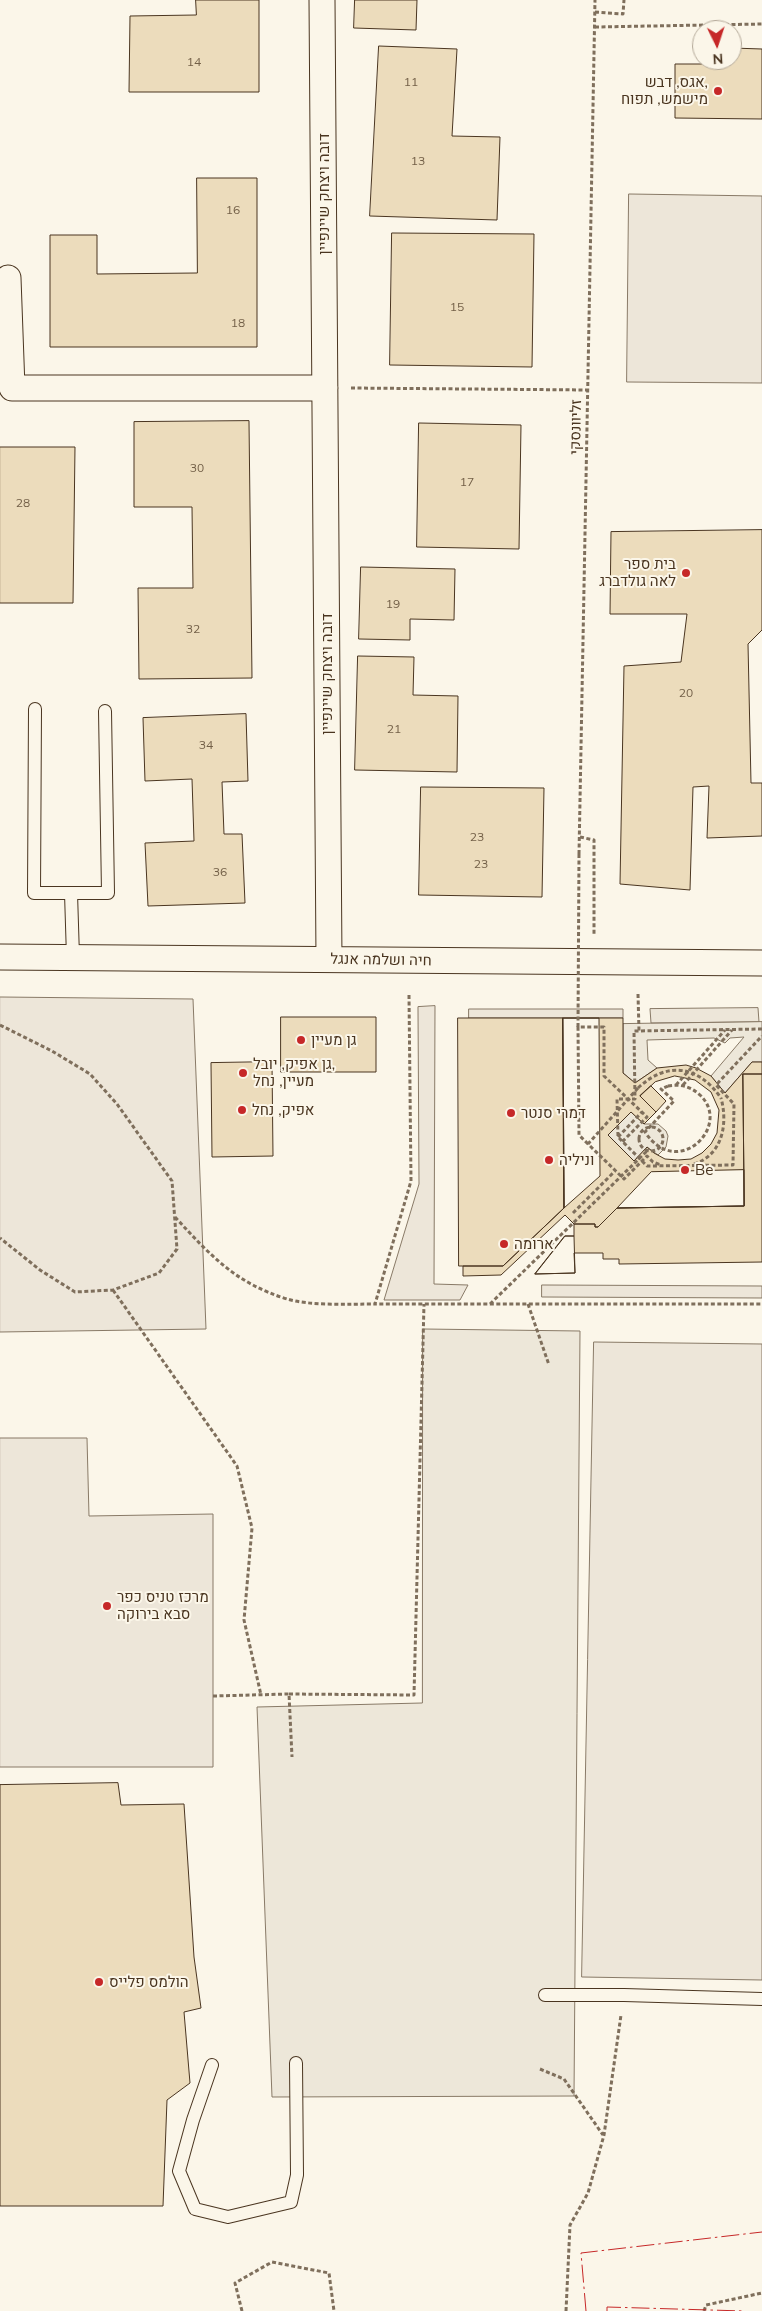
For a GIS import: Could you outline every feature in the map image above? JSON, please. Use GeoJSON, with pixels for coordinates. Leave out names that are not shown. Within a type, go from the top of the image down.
{"type":"FeatureCollection","features":[{"type":"Feature","properties":{"kind":"street","name":"דובה ויצחק שיינפיין"},"geometry":{"type":"LineString","coordinates":[[322,0],[329,959]]}},
{"type":"Feature","properties":{"kind":"street"},"geometry":{"type":"LineString","coordinates":[[8,278],[12,388],[325,388]]}},
{"type":"Feature","properties":{"kind":"street","name":"חיה ושלמה אנגל"},"geometry":{"type":"LineString","coordinates":[[0,956],[762,963]]}},
{"type":"Feature","properties":{"kind":"lane"},"geometry":{"type":"LineString","coordinates":[[34,709],[34,893],[108,893],[106,711]]}},
{"type":"Feature","properties":{"kind":"lane"},"geometry":{"type":"LineString","coordinates":[[71,893],[73,957]]}},
{"type":"Feature","properties":{"kind":"lane"},"geometry":{"type":"LineString","coordinates":[[545,1996],[624,1995],[762,1999]]}},
{"type":"Feature","properties":{"kind":"lane"},"geometry":{"type":"LineString","coordinates":[[212,2065],[193,2120],[179,2172],[195,2209],[228,2217],[291,2202],[297,2175],[296,2062]]}},
{"type":"Feature","properties":{"kind":"path","name":"זליוונסקי"},"geometry":{"type":"LineString","coordinates":[[588,1144],[580,1135],[578,1027],[579,854],[595,0]]}},
{"type":"Feature","properties":{"kind":"path"},"geometry":{"type":"LineString","coordinates":[[595,12],[623,14],[624,0]]}},
{"type":"Feature","properties":{"kind":"path"},"geometry":{"type":"LineString","coordinates":[[595,27],[762,24]]}},
{"type":"Feature","properties":{"kind":"path"},"geometry":{"type":"LineString","coordinates":[[325,388],[588,390]]}},
{"type":"Feature","properties":{"kind":"path"},"geometry":{"type":"LineString","coordinates":[[580,836],[594,840],[594,962]]}},
{"type":"Feature","properties":{"kind":"path"},"geometry":{"type":"LineString","coordinates":[[638,994],[639,1031]]}},
{"type":"Feature","properties":{"kind":"path"},"geometry":{"type":"LineString","coordinates":[[375,1304],[411,1181],[409,995]]}},
{"type":"Feature","properties":{"kind":"path"},"geometry":{"type":"LineString","coordinates":[[0,1026],[52,1051],[90,1074],[117,1104],[172,1181],[177,1249],[159,1273],[113,1290],[74,1292],[40,1270],[0,1238]]}},
{"type":"Feature","properties":{"kind":"path"},"geometry":{"type":"LineString","coordinates":[[578,1027],[604,1027],[604,1076],[647,1117],[622,1142]]}},
{"type":"Feature","properties":{"kind":"path"},"geometry":{"type":"LineString","coordinates":[[676,1085],[725,1029]]}},
{"type":"Feature","properties":{"kind":"path"},"geometry":{"type":"LineString","coordinates":[[683,1086],[732,1029]]}},
{"type":"Feature","properties":{"kind":"path"},"geometry":{"type":"LineString","coordinates":[[762,1029],[634,1031],[635,1099],[617,1099],[618,1137],[647,1166],[733,1165],[734,1104],[716,1086],[762,1036]]}},
{"type":"Feature","properties":{"kind":"path"},"geometry":{"type":"LineString","coordinates":[[688,1071],[701,1076],[712,1085],[721,1098],[725,1112],[724,1128],[720,1142],[710,1154],[698,1163],[683,1167],[668,1167],[653,1162],[647,1156],[624,1179],[615,1171],[588,1144],[648,1078],[660,1072],[688,1071]]}},
{"type":"Feature","properties":{"kind":"path"},"geometry":{"type":"LineString","coordinates":[[676,1085],[694,1090],[702,1098],[708,1108],[710,1119],[708,1130],[702,1140],[693,1147],[682,1151],[670,1151],[654,1143],[645,1132],[674,1101],[661,1089],[676,1085]]}},
{"type":"Feature","properties":{"kind":"path"},"geometry":{"type":"LineString","coordinates":[[618,1137],[642,1112]]}},
{"type":"Feature","properties":{"kind":"path"},"geometry":{"type":"LineString","coordinates":[[490,1304],[639,1158],[647,1151],[656,1151],[663,1142],[663,1135],[658,1129],[647,1128],[639,1136],[640,1144],[647,1151]]}},
{"type":"Feature","properties":{"kind":"path"},"geometry":{"type":"LineString","coordinates":[[573,1213],[615,1171]]}},
{"type":"Feature","properties":{"kind":"path"},"geometry":{"type":"LineString","coordinates":[[174,1216],[214,1259],[243,1280],[288,1299],[332,1304],[762,1304]]}},
{"type":"Feature","properties":{"kind":"path"},"geometry":{"type":"LineString","coordinates":[[113,1290],[237,1466],[252,1528],[244,1620],[262,1695]]}},
{"type":"Feature","properties":{"kind":"path"},"geometry":{"type":"LineString","coordinates":[[213,1696],[289,1694],[414,1695],[424,1304]]}},
{"type":"Feature","properties":{"kind":"path"},"geometry":{"type":"LineString","coordinates":[[528,1304],[549,1365]]}},
{"type":"Feature","properties":{"kind":"path"},"geometry":{"type":"LineString","coordinates":[[289,1694],[292,1757]]}},
{"type":"Feature","properties":{"kind":"path"},"geometry":{"type":"LineString","coordinates":[[566,2311],[570,2225],[588,2193],[604,2135],[624,1995]]}},
{"type":"Feature","properties":{"kind":"path"},"geometry":{"type":"LineString","coordinates":[[540,2069],[564,2079],[604,2135]]}},
{"type":"Feature","properties":{"kind":"path"},"geometry":{"type":"LineString","coordinates":[[242,2311],[235,2282],[272,2262],[329,2273],[334,2311]]}},
{"type":"Feature","properties":{"kind":"path"},"geometry":{"type":"LineString","coordinates":[[704,2311],[706,2305],[762,2293]]}},
{"type":"Feature","properties":{"kind":"shaded area"},"geometry":{"type":"Polygon","coordinates":[[[629,194],[762,196],[762,383],[627,382],[629,194]]]}},
{"type":"Feature","properties":{"kind":"shaded area"},"geometry":{"type":"Polygon","coordinates":[[[0,997],[193,999],[206,1329],[0,1332],[0,997]]]}},
{"type":"Feature","properties":{"kind":"shaded area"},"geometry":{"type":"Polygon","coordinates":[[[435,1006],[434,1284],[468,1285],[460,1300],[384,1300],[419,1184],[418,1007],[435,1006]]]}},
{"type":"Feature","properties":{"kind":"shaded area"},"geometry":{"type":"Polygon","coordinates":[[[758,1008],[759,1022],[651,1023],[650,1009],[758,1008]]]}},
{"type":"Feature","properties":{"kind":"shaded area"},"geometry":{"type":"Polygon","coordinates":[[[469,1009],[623,1009],[623,1018],[469,1018],[469,1009]]]}},
{"type":"Feature","properties":{"kind":"shaded area"},"geometry":{"type":"Polygon","coordinates":[[[762,1022],[762,1062],[752,1062],[725,1093],[711,1076],[744,1037],[730,1038],[725,1043],[714,1038],[647,1040],[648,1060],[657,1068],[635,1083],[623,1073],[623,1024],[762,1022]]]}},
{"type":"Feature","properties":{"kind":"shaded area"},"geometry":{"type":"Polygon","coordinates":[[[631,1112],[644,1124],[658,1124],[666,1131],[668,1136],[666,1147],[658,1155],[647,1147],[634,1161],[608,1135],[631,1112]]]}},
{"type":"Feature","properties":{"kind":"shaded area"},"geometry":{"type":"Polygon","coordinates":[[[542,1285],[762,1286],[762,1298],[542,1297],[542,1285]]]}},
{"type":"Feature","properties":{"kind":"shaded area"},"geometry":{"type":"Polygon","coordinates":[[[423,1329],[580,1331],[574,2096],[272,2097],[257,1707],[422,1703],[423,1329]]]}},
{"type":"Feature","properties":{"kind":"shaded area"},"geometry":{"type":"Polygon","coordinates":[[[594,1342],[762,1344],[762,1980],[582,1977],[594,1342]]]}},
{"type":"Feature","properties":{"kind":"shaded area","name":"מרכז טניס כפר סבא בירוקה"},"geometry":{"type":"Polygon","coordinates":[[[0,1438],[87,1438],[89,1516],[213,1514],[213,1767],[0,1767],[0,1438]]]}},
{"type":"Feature","properties":{"kind":"building"},"geometry":{"type":"Polygon","coordinates":[[[196,0],[259,0],[259,92],[129,92],[130,16],[196,15],[196,0]]]}},
{"type":"Feature","properties":{"kind":"building"},"geometry":{"type":"Polygon","coordinates":[[[355,0],[417,0],[416,30],[354,28],[355,0]]]}},
{"type":"Feature","properties":{"kind":"building"},"geometry":{"type":"Polygon","coordinates":[[[379,46],[457,49],[452,136],[500,137],[497,220],[370,216],[379,46]]]}},
{"type":"Feature","properties":{"kind":"building","name":"אגס, דבש, מישמש, תפוח"},"geometry":{"type":"Polygon","coordinates":[[[742,48],[762,49],[762,119],[675,118],[675,64],[692,64],[692,70],[742,70],[742,48]]]}},
{"type":"Feature","properties":{"kind":"building"},"geometry":{"type":"Polygon","coordinates":[[[197,178],[257,178],[257,347],[50,347],[50,235],[97,235],[97,274],[197,273],[197,178]]]}},
{"type":"Feature","properties":{"kind":"building"},"geometry":{"type":"Polygon","coordinates":[[[392,233],[534,234],[532,367],[390,365],[392,233]]]}},
{"type":"Feature","properties":{"kind":"building"},"geometry":{"type":"Polygon","coordinates":[[[249,421],[252,678],[139,679],[138,588],[193,588],[192,507],[134,507],[134,422],[249,421]]]}},
{"type":"Feature","properties":{"kind":"building"},"geometry":{"type":"Polygon","coordinates":[[[419,423],[521,425],[519,549],[417,547],[419,423]]]}},
{"type":"Feature","properties":{"kind":"building"},"geometry":{"type":"Polygon","coordinates":[[[0,447],[75,447],[73,603],[0,603],[0,447]]]}},
{"type":"Feature","properties":{"kind":"building","name":"בית ספר לאה גולדברג"},"geometry":{"type":"Polygon","coordinates":[[[762,530],[762,630],[748,644],[751,783],[762,783],[762,836],[707,838],[709,786],[693,787],[690,890],[620,884],[624,666],[681,662],[687,614],[610,614],[611,532],[762,530]]]}},
{"type":"Feature","properties":{"kind":"building"},"geometry":{"type":"Polygon","coordinates":[[[361,567],[455,569],[454,620],[410,619],[410,640],[359,639],[361,567]]]}},
{"type":"Feature","properties":{"kind":"building"},"geometry":{"type":"Polygon","coordinates":[[[358,656],[414,657],[413,695],[458,696],[457,772],[355,770],[358,656]]]}},
{"type":"Feature","properties":{"kind":"building"},"geometry":{"type":"Polygon","coordinates":[[[246,714],[248,781],[222,782],[224,834],[242,834],[245,903],[148,906],[145,843],[194,841],[192,779],[145,781],[143,718],[246,714]]]}},
{"type":"Feature","properties":{"kind":"building"},"geometry":{"type":"Polygon","coordinates":[[[421,787],[544,788],[542,897],[419,895],[421,787]]]}},
{"type":"Feature","properties":{"kind":"building"},"geometry":{"type":"Polygon","coordinates":[[[281,1017],[376,1017],[376,1072],[281,1072],[281,1017]]]}},
{"type":"Feature","properties":{"kind":"building","name":"דמרי סנטר"},"geometry":{"type":"Polygon","coordinates":[[[458,1018],[563,1018],[564,1208],[503,1266],[459,1266],[458,1018]]]}},
{"type":"Feature","properties":{"kind":"building"},"geometry":{"type":"Polygon","coordinates":[[[563,1018],[623,1018],[623,1073],[635,1083],[657,1068],[686,1065],[711,1076],[725,1093],[752,1062],[762,1062],[762,1074],[743,1074],[744,1206],[617,1208],[598,1227],[595,1227],[595,1224],[574,1224],[565,1215],[501,1275],[463,1276],[463,1266],[503,1266],[564,1208],[563,1018]],[[675,1076],[655,1082],[640,1096],[656,1112],[644,1124],[631,1112],[608,1135],[634,1161],[647,1147],[665,1159],[691,1159],[702,1153],[711,1144],[717,1133],[719,1110],[711,1092],[695,1080],[675,1076]]]}},
{"type":"Feature","properties":{"kind":"building"},"geometry":{"type":"Polygon","coordinates":[[[563,1018],[599,1018],[600,1176],[564,1208],[563,1018]]]}},
{"type":"Feature","properties":{"kind":"building","name":"אפיק, נחל"},"geometry":{"type":"Polygon","coordinates":[[[272,1062],[273,1156],[212,1157],[211,1063],[272,1062]]]}},
{"type":"Feature","properties":{"kind":"building"},"geometry":{"type":"Polygon","coordinates":[[[743,1074],[762,1074],[762,1262],[619,1264],[619,1259],[603,1259],[603,1253],[574,1253],[575,1273],[535,1274],[565,1236],[574,1236],[574,1224],[595,1224],[595,1227],[598,1227],[617,1208],[744,1206],[743,1074]]]}},
{"type":"Feature","properties":{"kind":"building"},"geometry":{"type":"Polygon","coordinates":[[[651,1086],[666,1101],[656,1112],[640,1096],[651,1086]]]}},
{"type":"Feature","properties":{"kind":"building"},"geometry":{"type":"Polygon","coordinates":[[[744,1170],[744,1206],[617,1208],[651,1172],[744,1170]]]}},
{"type":"Feature","properties":{"kind":"building"},"geometry":{"type":"Polygon","coordinates":[[[565,1236],[574,1236],[575,1273],[535,1274],[565,1236]]]}},
{"type":"Feature","properties":{"kind":"building","name":"הולמס פלייס"},"geometry":{"type":"Polygon","coordinates":[[[118,1783],[121,1805],[184,1804],[194,1957],[201,2008],[184,2012],[190,2083],[167,2100],[163,2206],[0,2206],[0,1785],[118,1783]]]}},
{"type":"Feature","properties":{"kind":"power"},"geometry":{"type":"LineString","coordinates":[[586,2311],[581,2253],[762,2232]]}},
{"type":"Feature","properties":{"kind":"power"},"geometry":{"type":"LineString","coordinates":[[607,2311],[607,2307],[744,2311]]}},
{"type":"Feature","properties":{"kind":"place","name":"אגס, דבש, מישמש, תפוח"},"geometry":{"type":"Point","coordinates":[718,91]}},
{"type":"Feature","properties":{"kind":"place","name":"בית ספר לאה גולדברג"},"geometry":{"type":"Point","coordinates":[686,573]}},
{"type":"Feature","properties":{"kind":"place","name":"גן מעיין"},"geometry":{"type":"Point","coordinates":[301,1040]}},
{"type":"Feature","properties":{"kind":"place","name":"גן אפיק, יובל, מעיין, נחל"},"geometry":{"type":"Point","coordinates":[243,1073]}},
{"type":"Feature","properties":{"kind":"place","name":"אפיק, נחל"},"geometry":{"type":"Point","coordinates":[242,1110]}},
{"type":"Feature","properties":{"kind":"place","name":"דמרי סנטר"},"geometry":{"type":"Point","coordinates":[511,1113]}},
{"type":"Feature","properties":{"kind":"place","name":"וניליה"},"geometry":{"type":"Point","coordinates":[549,1160]}},
{"type":"Feature","properties":{"kind":"place","name":"Be"},"geometry":{"type":"Point","coordinates":[685,1170]}},
{"type":"Feature","properties":{"kind":"place","name":"ארומה"},"geometry":{"type":"Point","coordinates":[504,1244]}},
{"type":"Feature","properties":{"kind":"place","name":"מרכז טניס כפר סבא בירוקה"},"geometry":{"type":"Point","coordinates":[107,1606]}},
{"type":"Feature","properties":{"kind":"place","name":"הולמס פלייס"},"geometry":{"type":"Point","coordinates":[99,1982]}}]}
